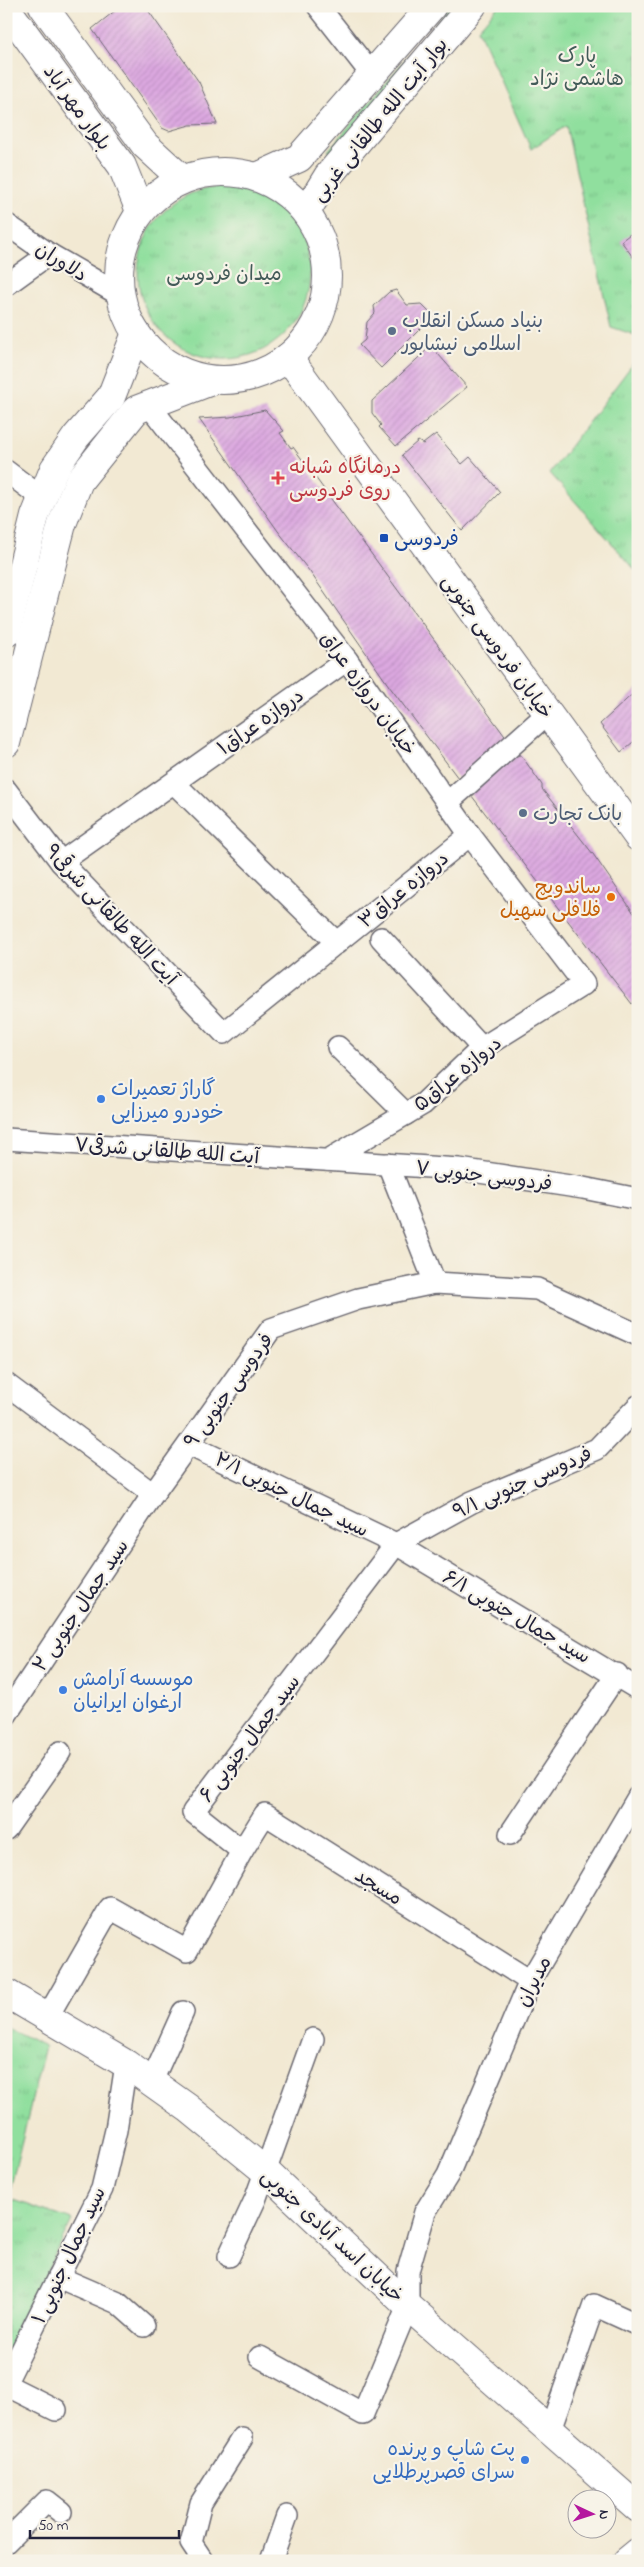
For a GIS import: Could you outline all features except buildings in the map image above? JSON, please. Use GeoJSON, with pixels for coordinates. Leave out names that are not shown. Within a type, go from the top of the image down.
{"type":"FeatureCollection","features":[{"type":"Feature","properties":{"kind":"main road","name":"بلوار مهر آباد"},"geometry":{"type":"LineString","coordinates":[[43,6],[145,145],[182,179]]}},
{"type":"Feature","properties":{"kind":"main road","name":"بوار آیت الله طالقانی غربی"},"geometry":{"type":"LineString","coordinates":[[257,176],[299,158],[432,6]]}},
{"type":"Feature","properties":{"kind":"main road","name":"بوار آیت الله طالقانی غربی"},"geometry":{"type":"LineString","coordinates":[[306,210],[328,176],[472,6]]}},
{"type":"Feature","properties":{"kind":"main road","name":"بلوار مهر آباد"},"geometry":{"type":"LineString","coordinates":[[6,8],[122,166],[140,211]]}},
{"type":"Feature","properties":{"kind":"main road"},"geometry":{"type":"LineString","coordinates":[[232,171],[257,176],[284,190],[306,210],[319,234],[326,260],[327,288],[316,322],[307,338],[288,358],[266,371],[240,379],[214,380],[191,376],[169,366],[150,351],[136,333],[126,315],[120,295],[119,266],[126,237],[140,211],[159,192],[182,179],[216,172],[232,171]]}},
{"type":"Feature","properties":{"kind":"main road"},"geometry":{"type":"LineString","coordinates":[[6,633],[14,568],[54,469],[76,437],[111,397],[136,333]]}},
{"type":"Feature","properties":{"kind":"main road","name":"خیابان فردوسی جنوبی"},"geometry":{"type":"LineString","coordinates":[[288,358],[638,837]]}},
{"type":"Feature","properties":{"kind":"main road"},"geometry":{"type":"LineString","coordinates":[[6,743],[62,524],[79,481],[136,410],[214,380]]}},
{"type":"Feature","properties":{"kind":"main road","name":"خیابان اسد آبادی جنوبی"},"geometry":{"type":"LineString","coordinates":[[6,1993],[48,2016],[126,2064],[188,2108],[265,2171],[408,2306],[638,2508]]}},
{"type":"Feature","properties":{"kind":"main road"},"geometry":{"type":"LineString","coordinates":[[627,2561],[638,2552]]}},
{"type":"Feature","properties":{"kind":"street"},"geometry":{"type":"LineString","coordinates":[[318,6],[372,75]]}},
{"type":"Feature","properties":{"kind":"street","name":"دلاوران"},"geometry":{"type":"LineString","coordinates":[[6,224],[49,254],[120,295]]}},
{"type":"Feature","properties":{"kind":"street"},"geometry":{"type":"LineString","coordinates":[[6,286],[49,254]]}},
{"type":"Feature","properties":{"kind":"street","name":"خیابان دروازه عراق"},"geometry":{"type":"LineString","coordinates":[[149,405],[347,660],[470,836],[584,984]]}},
{"type":"Feature","properties":{"kind":"street"},"geometry":{"type":"LineString","coordinates":[[6,471],[42,498]]}},
{"type":"Feature","properties":{"kind":"street","name":"دروازه عراق۱"},"geometry":{"type":"LineString","coordinates":[[61,862],[347,660]]}},
{"type":"Feature","properties":{"kind":"street"},"geometry":{"type":"LineString","coordinates":[[447,803],[548,714]]}},
{"type":"Feature","properties":{"kind":"street"},"geometry":{"type":"LineString","coordinates":[[174,783],[337,942]]}},
{"type":"Feature","properties":{"kind":"street","name":"آیت الله طالقانی شرقی۹"},"geometry":{"type":"LineString","coordinates":[[6,790],[61,862],[224,1033]]}},
{"type":"Feature","properties":{"kind":"street","name":"دروازه عراق۳"},"geometry":{"type":"LineString","coordinates":[[224,1033],[470,836]]}},
{"type":"Feature","properties":{"kind":"street"},"geometry":{"type":"LineString","coordinates":[[381,938],[482,1048]]}},
{"type":"Feature","properties":{"kind":"street","name":"دروازه عراق۵"},"geometry":{"type":"LineString","coordinates":[[328,1160],[423,1104],[482,1048],[584,984]]}},
{"type":"Feature","properties":{"kind":"street"},"geometry":{"type":"LineString","coordinates":[[338,1047],[406,1114]]}},
{"type":"Feature","properties":{"kind":"street","name":"آیت الله طالقانی شرقی۷"},"geometry":{"type":"LineString","coordinates":[[6,1139],[328,1160]]}},
{"type":"Feature","properties":{"kind":"street","name":"فردوسی جنوبی ۷"},"geometry":{"type":"LineString","coordinates":[[328,1160],[459,1169],[583,1188],[638,1200]]}},
{"type":"Feature","properties":{"kind":"street"},"geometry":{"type":"LineString","coordinates":[[388,1164],[434,1283]]}},
{"type":"Feature","properties":{"kind":"street","name":"فردوسی جنوبی ۹"},"geometry":{"type":"LineString","coordinates":[[153,1494],[271,1329],[358,1299],[434,1283],[537,1289],[638,1335]]}},
{"type":"Feature","properties":{"kind":"street"},"geometry":{"type":"LineString","coordinates":[[6,1384],[153,1494]]}},
{"type":"Feature","properties":{"kind":"street","name":"فردوسی جنوبی ۹/۱"},"geometry":{"type":"LineString","coordinates":[[396,1544],[472,1502],[597,1449],[638,1406]]}},
{"type":"Feature","properties":{"kind":"street","name":"سید جمال جنوبی ۲/۱"},"geometry":{"type":"LineString","coordinates":[[189,1445],[396,1544]]}},
{"type":"Feature","properties":{"kind":"street","name":"سید جمال جنوبی ۲"},"geometry":{"type":"LineString","coordinates":[[6,1715],[153,1494]]}},
{"type":"Feature","properties":{"kind":"street","name":"سید جمال جنوبی ۶/۱"},"geometry":{"type":"LineString","coordinates":[[396,1544],[638,1688]]}},
{"type":"Feature","properties":{"kind":"street","name":"سید جمال جنوبی ۶"},"geometry":{"type":"LineString","coordinates":[[242,1851],[193,1812],[396,1544]]}},
{"type":"Feature","properties":{"kind":"street"},"geometry":{"type":"LineString","coordinates":[[510,1834],[617,1674]]}},
{"type":"Feature","properties":{"kind":"street"},"geometry":{"type":"LineString","coordinates":[[6,1829],[60,1752]]}},
{"type":"Feature","properties":{"kind":"street","name":"مدیران"},"geometry":{"type":"LineString","coordinates":[[408,2306],[408,2272],[425,2212],[448,2175],[530,1981],[638,1797]]}},
{"type":"Feature","properties":{"kind":"street","name":"مسجد"},"geometry":{"type":"LineString","coordinates":[[242,1851],[265,1814],[530,1981]]}},
{"type":"Feature","properties":{"kind":"street"},"geometry":{"type":"LineString","coordinates":[[48,2016],[110,1908],[187,1951],[242,1851]]}},
{"type":"Feature","properties":{"kind":"street"},"geometry":{"type":"LineString","coordinates":[[152,2082],[183,2012]]}},
{"type":"Feature","properties":{"kind":"street"},"geometry":{"type":"LineString","coordinates":[[229,2256],[255,2200],[313,2039]]}},
{"type":"Feature","properties":{"kind":"street","name":"سید جمال جنوبی ۱"},"geometry":{"type":"LineString","coordinates":[[6,2383],[102,2189],[116,2130],[126,2064]]}},
{"type":"Feature","properties":{"kind":"street"},"geometry":{"type":"LineString","coordinates":[[58,2277],[118,2304],[144,2326]]}},
{"type":"Feature","properties":{"kind":"street"},"geometry":{"type":"LineString","coordinates":[[550,2430],[594,2305],[638,2326]]}},
{"type":"Feature","properties":{"kind":"street"},"geometry":{"type":"LineString","coordinates":[[260,2356],[363,2414],[408,2306]]}},
{"type":"Feature","properties":{"kind":"street"},"geometry":{"type":"LineString","coordinates":[[6,2383],[56,2410]]}},
{"type":"Feature","properties":{"kind":"street"},"geometry":{"type":"LineString","coordinates":[[203,2561],[191,2542],[201,2503],[242,2438]]}},
{"type":"Feature","properties":{"kind":"street"},"geometry":{"type":"LineString","coordinates":[[6,2542],[47,2501],[61,2512]]}},
{"type":"Feature","properties":{"kind":"street"},"geometry":{"type":"LineString","coordinates":[[271,2561],[287,2516]]}},
{"type":"Feature","properties":{"kind":"green space"},"geometry":{"type":"Polygon","coordinates":[[[450,6],[458,6],[333,154],[328,151],[450,6]]]}},
{"type":"Feature","properties":{"kind":"green space","name":"پارک هاشمی نژاد"},"geometry":{"type":"Polygon","coordinates":[[[498,6],[638,6],[638,336],[611,327],[566,126],[531,149],[478,29],[498,6]]]}},
{"type":"Feature","properties":{"kind":"green space","name":"میدان فردوسی"},"geometry":{"type":"Polygon","coordinates":[[[232,187],[265,197],[285,212],[300,232],[308,256],[310,273],[308,290],[300,314],[285,334],[272,345],[249,355],[232,359],[216,359],[199,355],[176,345],[152,321],[140,290],[138,265],[142,248],[152,225],[176,201],[207,189],[232,187]]]}},
{"type":"Feature","properties":{"kind":"green space"},"geometry":{"type":"Polygon","coordinates":[[[638,357],[638,573],[550,473],[638,357]]]}},
{"type":"Feature","properties":{"kind":"green space"},"geometry":{"type":"Polygon","coordinates":[[[6,2027],[45,2046],[8,2198],[72,2220],[6,2355],[6,2027]]]}},
{"type":"Feature","properties":{"kind":"place","name":"بنیاد مسکن انقلاب اسلامی نیشابور"},"geometry":{"type":"Point","coordinates":[392,331]}},
{"type":"Feature","properties":{"kind":"place","name":"درمانگاه شبانه روی فردوسی"},"geometry":{"type":"Point","coordinates":[278,478]}},
{"type":"Feature","properties":{"kind":"place","name":"فردوسی"},"geometry":{"type":"Point","coordinates":[384,538]}},
{"type":"Feature","properties":{"kind":"place","name":"بانک تجارت"},"geometry":{"type":"Point","coordinates":[523,813]}},
{"type":"Feature","properties":{"kind":"place","name":"ساندویچ فلافلی سهیل"},"geometry":{"type":"Point","coordinates":[611,897]}},
{"type":"Feature","properties":{"kind":"place","name":"گاراژ تعمیرات خودرو میرزایی"},"geometry":{"type":"Point","coordinates":[101,1099]}},
{"type":"Feature","properties":{"kind":"place","name":"موسسه آرامش ارغوان ایرانیان"},"geometry":{"type":"Point","coordinates":[63,1690]}},
{"type":"Feature","properties":{"kind":"place","name":"پت شاپ و پرنده سرای قصرپرطلایی"},"geometry":{"type":"Point","coordinates":[525,2460]}}]}
